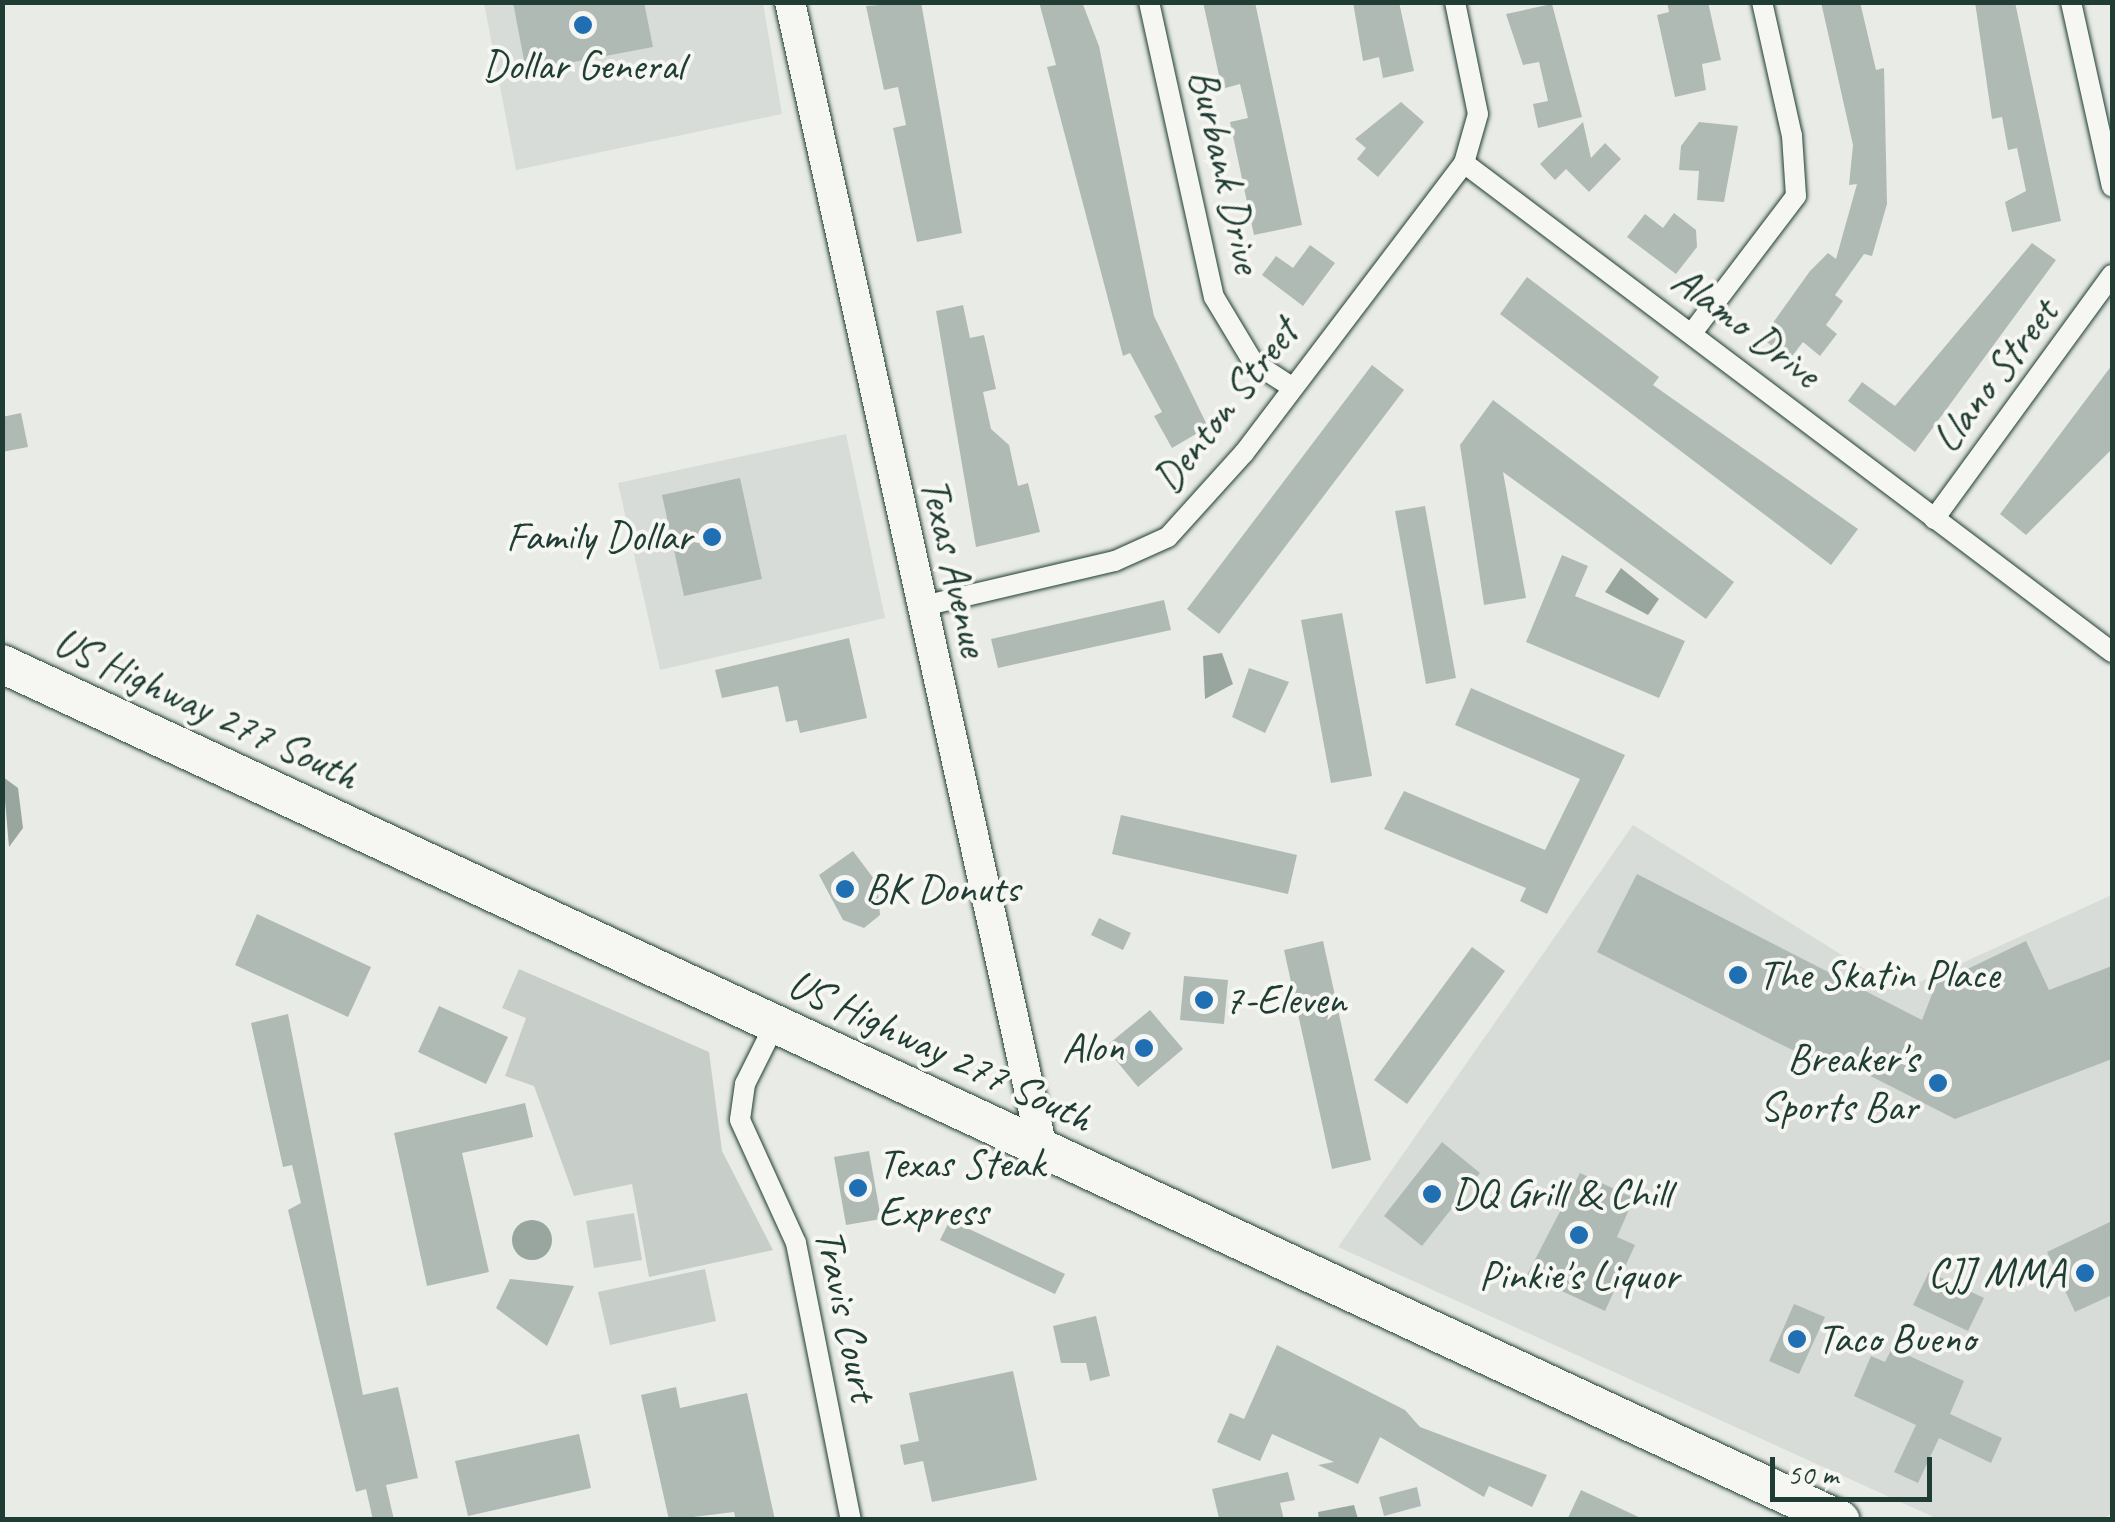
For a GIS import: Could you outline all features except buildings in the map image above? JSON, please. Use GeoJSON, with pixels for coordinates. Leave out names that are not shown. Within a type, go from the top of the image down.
{"type":"FeatureCollection","features":[{"type":"Feature","properties":{"kind":"highway","name":"US Highway 277 South"},"geometry":{"type":"LineString","coordinates":[[2,664],[1840,1520]]}},
{"type":"Feature","properties":{"kind":"street","name":"Texas Avenue"},"geometry":{"type":"LineString","coordinates":[[790,2],[919,606],[1042,1148]]}},
{"type":"Feature","properties":{"kind":"street","name":"Burbank Drive"},"geometry":{"type":"LineString","coordinates":[[1149,2],[1214,297],[1253,362],[1290,386]]}},
{"type":"Feature","properties":{"kind":"street"},"geometry":{"type":"LineString","coordinates":[[1456,2],[1478,114],[1464,162]]}},
{"type":"Feature","properties":{"kind":"street"},"geometry":{"type":"LineString","coordinates":[[1692,333],[1796,196],[1792,136],[1762,2]]}},
{"type":"Feature","properties":{"kind":"street"},"geometry":{"type":"LineString","coordinates":[[2070,2],[2112,187]]}},
{"type":"Feature","properties":{"kind":"street","name":"Denton Street"},"geometry":{"type":"LineString","coordinates":[[919,606],[1114,561],[1168,537],[1464,162]]}},
{"type":"Feature","properties":{"kind":"street","name":"Alamo Drive"},"geometry":{"type":"LineString","coordinates":[[1464,162],[2112,652]]}},
{"type":"Feature","properties":{"kind":"street","name":"Llano Street"},"geometry":{"type":"LineString","coordinates":[[1934,519],[2112,275]]}},
{"type":"Feature","properties":{"kind":"street","name":"Travis Court"},"geometry":{"type":"LineString","coordinates":[[775,1024],[744,1084],[740,1120],[796,1243],[851,1520]]}},
{"type":"Feature","properties":{"kind":"shaded area"},"geometry":{"type":"Polygon","coordinates":[[[484,3],[763,3],[782,114],[516,170],[484,3]]]}},
{"type":"Feature","properties":{"kind":"shaded area"},"geometry":{"type":"Polygon","coordinates":[[[846,434],[885,618],[660,670],[618,483],[846,434]]]}},
{"type":"Feature","properties":{"kind":"shaded area"},"geometry":{"type":"Polygon","coordinates":[[[1621,568],[1659,599],[1648,615],[1605,592],[1621,568]]]}},
{"type":"Feature","properties":{"kind":"shaded area"},"geometry":{"type":"Polygon","coordinates":[[[1222,653],[1233,684],[1205,699],[1203,656],[1222,653]]]}},
{"type":"Feature","properties":{"kind":"shaded area"},"geometry":{"type":"Polygon","coordinates":[[[3,777],[18,788],[23,828],[9,847],[3,777]]]}},
{"type":"Feature","properties":{"kind":"shaded area"},"geometry":{"type":"Polygon","coordinates":[[[1633,825],[1900,991],[2112,895],[2112,1513],[2104,1519],[1938,1519],[1338,1247],[1633,825]]]}},
{"type":"Feature","properties":{"kind":"shaded area"},"geometry":{"type":"Polygon","coordinates":[[[519,969],[709,1052],[722,1151],[773,1250],[649,1277],[632,1184],[574,1196],[534,1086],[505,1076],[526,1018],[502,1008],[519,969]]]}},
{"type":"Feature","properties":{"kind":"shaded area"},"geometry":{"type":"Polygon","coordinates":[[[634,1213],[642,1260],[594,1268],[586,1221],[634,1213]]]}},
{"type":"Feature","properties":{"kind":"shaded area"},"geometry":{"type":"Polygon","coordinates":[[[532,1220],[546,1226],[552,1240],[546,1254],[532,1260],[518,1254],[512,1240],[518,1226],[532,1220]]]}},
{"type":"Feature","properties":{"kind":"shaded area"},"geometry":{"type":"Polygon","coordinates":[[[705,1269],[716,1321],[610,1345],[598,1292],[705,1269]]]}},
{"type":"Feature","properties":{"kind":"shaded area"},"geometry":{"type":"Polygon","coordinates":[[[1354,1505],[1358,1519],[1319,1519],[1318,1512],[1354,1505]]]}},
{"type":"Feature","properties":{"kind":"place","name":"Dollar General"},"geometry":{"type":"Point","coordinates":[583,25]}},
{"type":"Feature","properties":{"kind":"place","name":"Family Dollar"},"geometry":{"type":"Point","coordinates":[712,537]}},
{"type":"Feature","properties":{"kind":"place","name":"BK Donuts"},"geometry":{"type":"Point","coordinates":[845,889]}},
{"type":"Feature","properties":{"kind":"place","name":"The Skatin Place"},"geometry":{"type":"Point","coordinates":[1738,975]}},
{"type":"Feature","properties":{"kind":"place","name":"7-Eleven"},"geometry":{"type":"Point","coordinates":[1204,1000]}},
{"type":"Feature","properties":{"kind":"place","name":"Alon"},"geometry":{"type":"Point","coordinates":[1144,1048]}},
{"type":"Feature","properties":{"kind":"place","name":"Breaker's Sports Bar"},"geometry":{"type":"Point","coordinates":[1938,1083]}},
{"type":"Feature","properties":{"kind":"place","name":"Texas Steak Express"},"geometry":{"type":"Point","coordinates":[858,1188]}},
{"type":"Feature","properties":{"kind":"place","name":"DQ Grill & Chill"},"geometry":{"type":"Point","coordinates":[1432,1194]}},
{"type":"Feature","properties":{"kind":"place","name":"Pinkie's Liquor"},"geometry":{"type":"Point","coordinates":[1579,1235]}},
{"type":"Feature","properties":{"kind":"place","name":"CJJ MMA"},"geometry":{"type":"Point","coordinates":[2085,1273]}},
{"type":"Feature","properties":{"kind":"place","name":"Taco Bueno"},"geometry":{"type":"Point","coordinates":[1797,1339]}}]}
